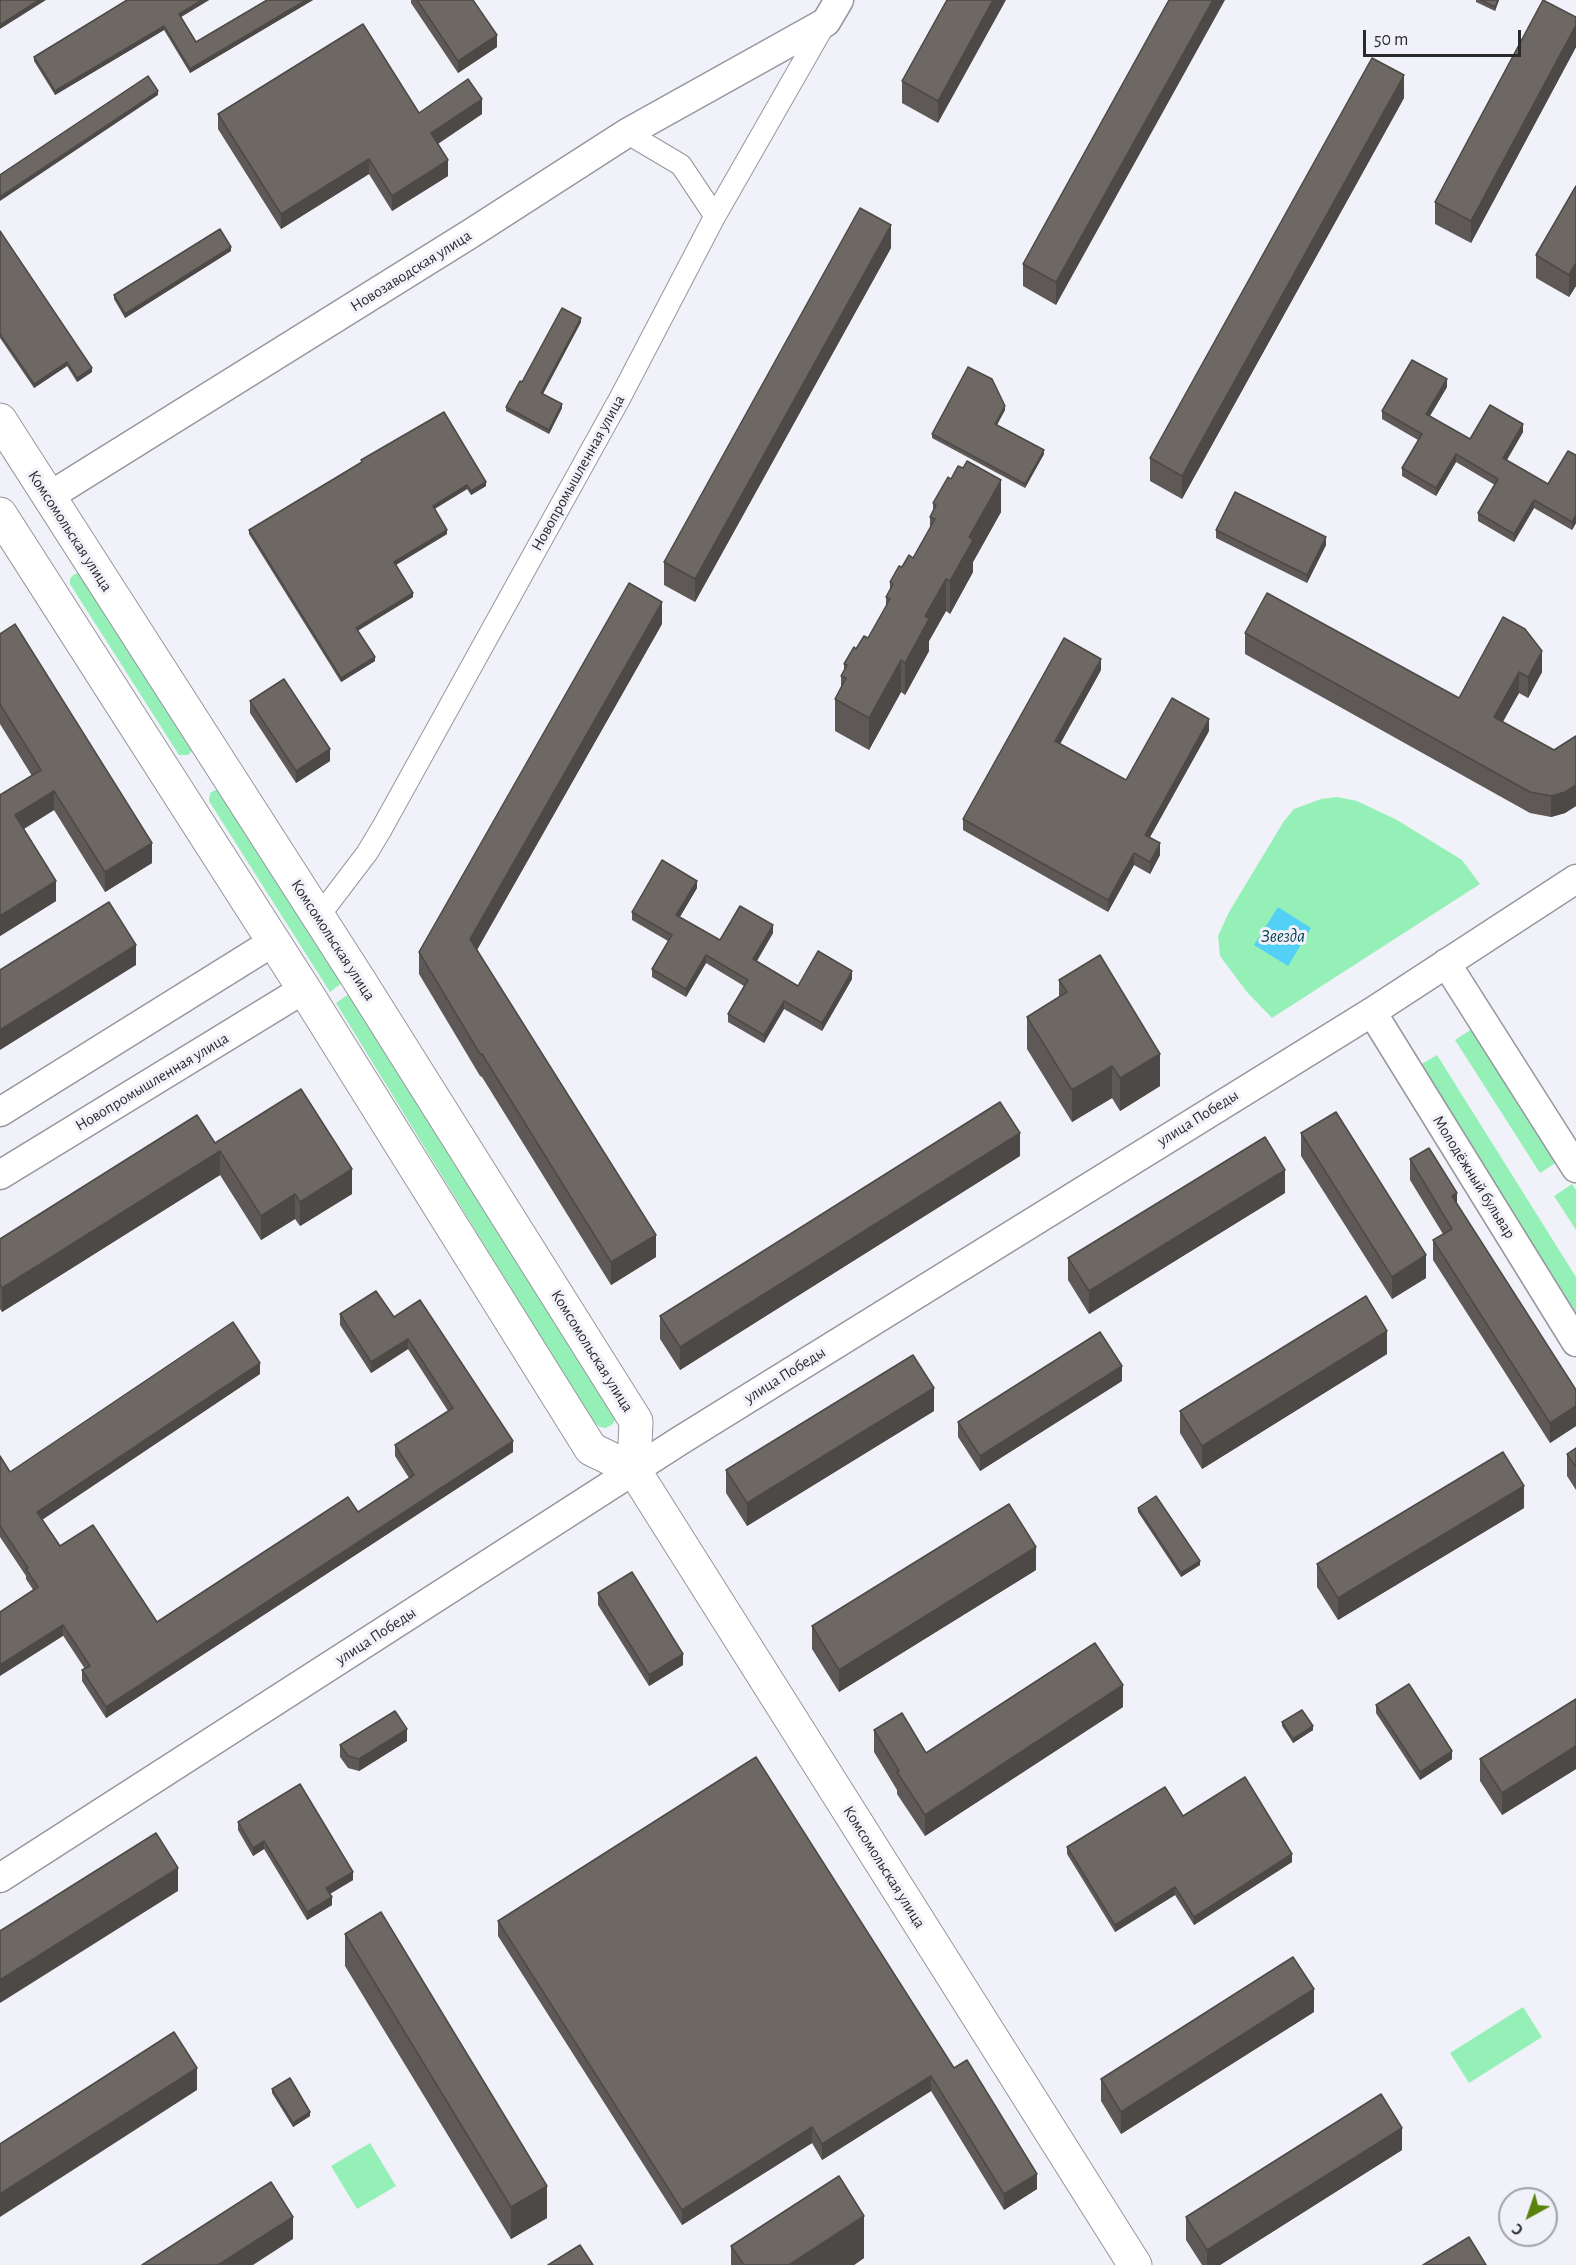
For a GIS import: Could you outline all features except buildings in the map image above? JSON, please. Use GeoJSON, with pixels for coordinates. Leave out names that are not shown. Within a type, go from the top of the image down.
{"type":"FeatureCollection","features":[{"type":"Feature","properties":{"kind":"main road","name":"Новозаводская улица"},"geometry":{"type":"LineString","coordinates":[[2,522],[48,496],[470,234],[627,133],[832,11]]}},
{"type":"Feature","properties":{"kind":"main road","name":"Комсомольская улица"},"geometry":{"type":"LineString","coordinates":[[0,420],[319,916],[636,1421],[634,1470],[1135,2265]]}},
{"type":"Feature","properties":{"kind":"main road"},"geometry":{"type":"LineString","coordinates":[[2,522],[304,989],[591,1449],[634,1470]]}},
{"type":"Feature","properties":{"kind":"main road"},"geometry":{"type":"LineString","coordinates":[[175,788],[218,759]]}},
{"type":"Feature","properties":{"kind":"main road","name":"улица Победы"},"geometry":{"type":"LineString","coordinates":[[0,1878],[634,1470],[1372,1012],[1576,879]]}},
{"type":"Feature","properties":{"kind":"main road"},"geometry":{"type":"LineString","coordinates":[[0,1112],[273,942]]}},
{"type":"Feature","properties":{"kind":"main road"},"geometry":{"type":"LineString","coordinates":[[1446,963],[1576,1168]]}},
{"type":"Feature","properties":{"kind":"main road","name":"Новопромышленная улица"},"geometry":{"type":"LineString","coordinates":[[0,1174],[304,989]]}},
{"type":"Feature","properties":{"kind":"main road","name":"Молодёжный бульвар"},"geometry":{"type":"LineString","coordinates":[[1372,1012],[1576,1342]]}},
{"type":"Feature","properties":{"kind":"street","name":"Новопромышленная улица"},"geometry":{"type":"LineString","coordinates":[[319,916],[367,853],[382,828],[620,398],[716,216],[832,11]]}},
{"type":"Feature","properties":{"kind":"street"},"geometry":{"type":"LineString","coordinates":[[627,133],[681,165],[716,216]]}},
{"type":"Feature","properties":{"kind":"green space"},"geometry":{"type":"Polygon","coordinates":[[[82,571],[194,749],[188,755],[179,755],[70,584],[73,575],[82,571]]]}},
{"type":"Feature","properties":{"kind":"green space"},"geometry":{"type":"Polygon","coordinates":[[[217,789],[346,980],[330,992],[209,801],[210,793],[217,789]]]}},
{"type":"Feature","properties":{"kind":"green space"},"geometry":{"type":"Polygon","coordinates":[[[1337,797],[1357,801],[1397,820],[1462,860],[1480,884],[1272,1018],[1246,991],[1220,956],[1218,936],[1229,912],[1284,821],[1294,809],[1321,799],[1337,797]]]}},
{"type":"Feature","properties":{"kind":"green space"},"geometry":{"type":"Polygon","coordinates":[[[353,991],[615,1419],[613,1424],[606,1428],[593,1422],[336,1003],[353,991]]]}},
{"type":"Feature","properties":{"kind":"green space"},"geometry":{"type":"Polygon","coordinates":[[[1472,1029],[1557,1162],[1540,1173],[1455,1040],[1472,1029]]]}},
{"type":"Feature","properties":{"kind":"green space"},"geometry":{"type":"Polygon","coordinates":[[[1437,1055],[1576,1277],[1576,1313],[1420,1065],[1437,1055]]]}},
{"type":"Feature","properties":{"kind":"green space"},"geometry":{"type":"Polygon","coordinates":[[[1572,1184],[1576,1190],[1576,1230],[1554,1196],[1572,1184]]]}},
{"type":"Feature","properties":{"kind":"green space"},"geometry":{"type":"Polygon","coordinates":[[[1523,2007],[1542,2037],[1469,2083],[1450,2053],[1523,2007]]]}},
{"type":"Feature","properties":{"kind":"green space"},"geometry":{"type":"Polygon","coordinates":[[[370,2143],[396,2186],[357,2209],[331,2166],[370,2143]]]}},
{"type":"Feature","properties":{"kind":"water","name":"Звезда"},"geometry":{"type":"Polygon","coordinates":[[[1278,907],[1311,928],[1288,966],[1254,945],[1278,907]]]}}]}
